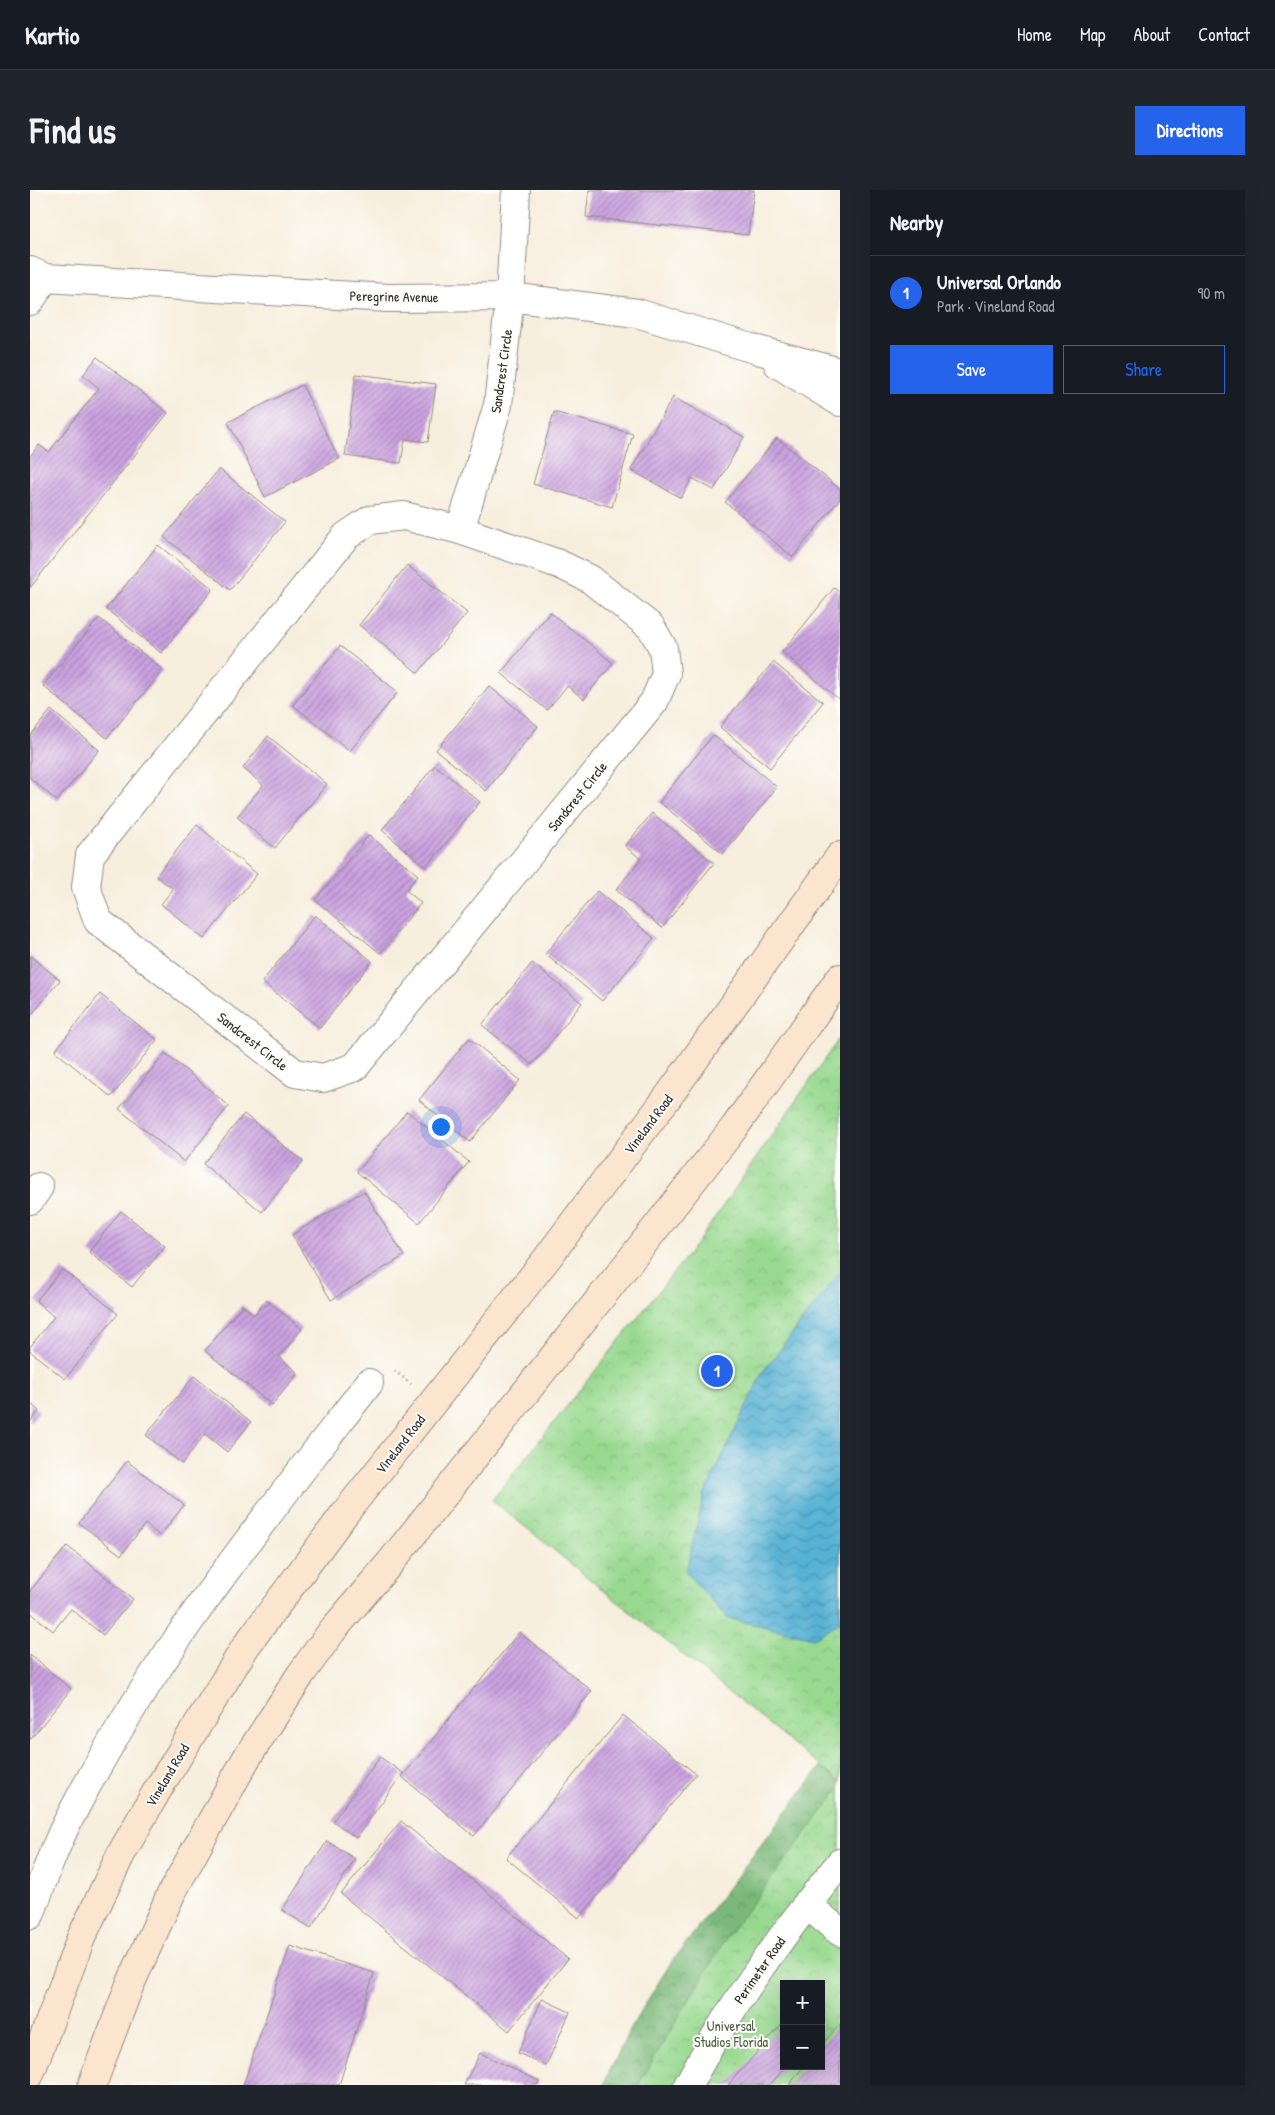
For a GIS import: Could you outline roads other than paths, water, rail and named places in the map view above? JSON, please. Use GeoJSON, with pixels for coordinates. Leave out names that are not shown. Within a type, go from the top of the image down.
{"type":"FeatureCollection","features":[{"type":"Feature","properties":{"kind":"main road","name":"Vineland Road"},"geometry":{"type":"LineString","coordinates":[[30,2074],[81,1938],[121,1854],[158,1789],[246,1646],[345,1513],[545,1261],[670,1094],[840,856]]}},
{"type":"Feature","properties":{"kind":"main road"},"geometry":{"type":"LineString","coordinates":[[92,2085],[129,1987],[179,1879],[246,1759],[301,1674],[332,1631],[402,1548],[722,1143],[840,978]]}},
{"type":"Feature","properties":{"kind":"street","name":"Sandcrest Circle"},"geometry":{"type":"LineString","coordinates":[[460,530],[498,405],[510,298],[516,190]]}},
{"type":"Feature","properties":{"kind":"street","name":"Peregrine Avenue"},"geometry":{"type":"LineString","coordinates":[[38,274],[388,298],[510,298],[637,313],[754,349],[840,372]]}},
{"type":"Feature","properties":{"kind":"street"},"geometry":{"type":"LineString","coordinates":[[30,301],[38,274]]}},
{"type":"Feature","properties":{"kind":"street","name":"Peregrine Avenue"},"geometry":{"type":"LineString","coordinates":[[754,349],[840,402]]}},
{"type":"Feature","properties":{"kind":"street","name":"Sandcrest Circle"},"geometry":{"type":"LineString","coordinates":[[404,516],[460,530],[559,564],[590,579],[650,627],[663,648],[666,674],[654,702],[355,1067],[323,1078],[295,1073],[98,921],[86,887],[90,855],[346,536],[370,520],[404,516]]}},
{"type":"Feature","properties":{"kind":"street"},"geometry":{"type":"LineString","coordinates":[[30,1914],[66,1824],[140,1693],[214,1585],[369,1383]]}},
{"type":"Feature","properties":{"kind":"street","name":"Perimeter Road"},"geometry":{"type":"LineString","coordinates":[[688,2085],[736,2003],[769,1953],[840,1863]]}},
{"type":"Feature","properties":{"kind":"street"},"geometry":{"type":"LineString","coordinates":[[806,1904],[840,1932]]}},
{"type":"Feature","properties":{"kind":"water"},"geometry":{"type":"Polygon","coordinates":[[[840,1272],[840,1622],[814,1638],[727,1618],[686,1572],[704,1495],[762,1373],[840,1272]]]}},
{"type":"Feature","properties":{"kind":"place","name":"Universal Orlando"},"geometry":{"type":"Point","coordinates":[717,1371]}},
{"type":"Feature","properties":{"kind":"park label","name":"Universal Studios Florida"},"geometry":{"type":"Point","coordinates":[731,2034]}}]}
